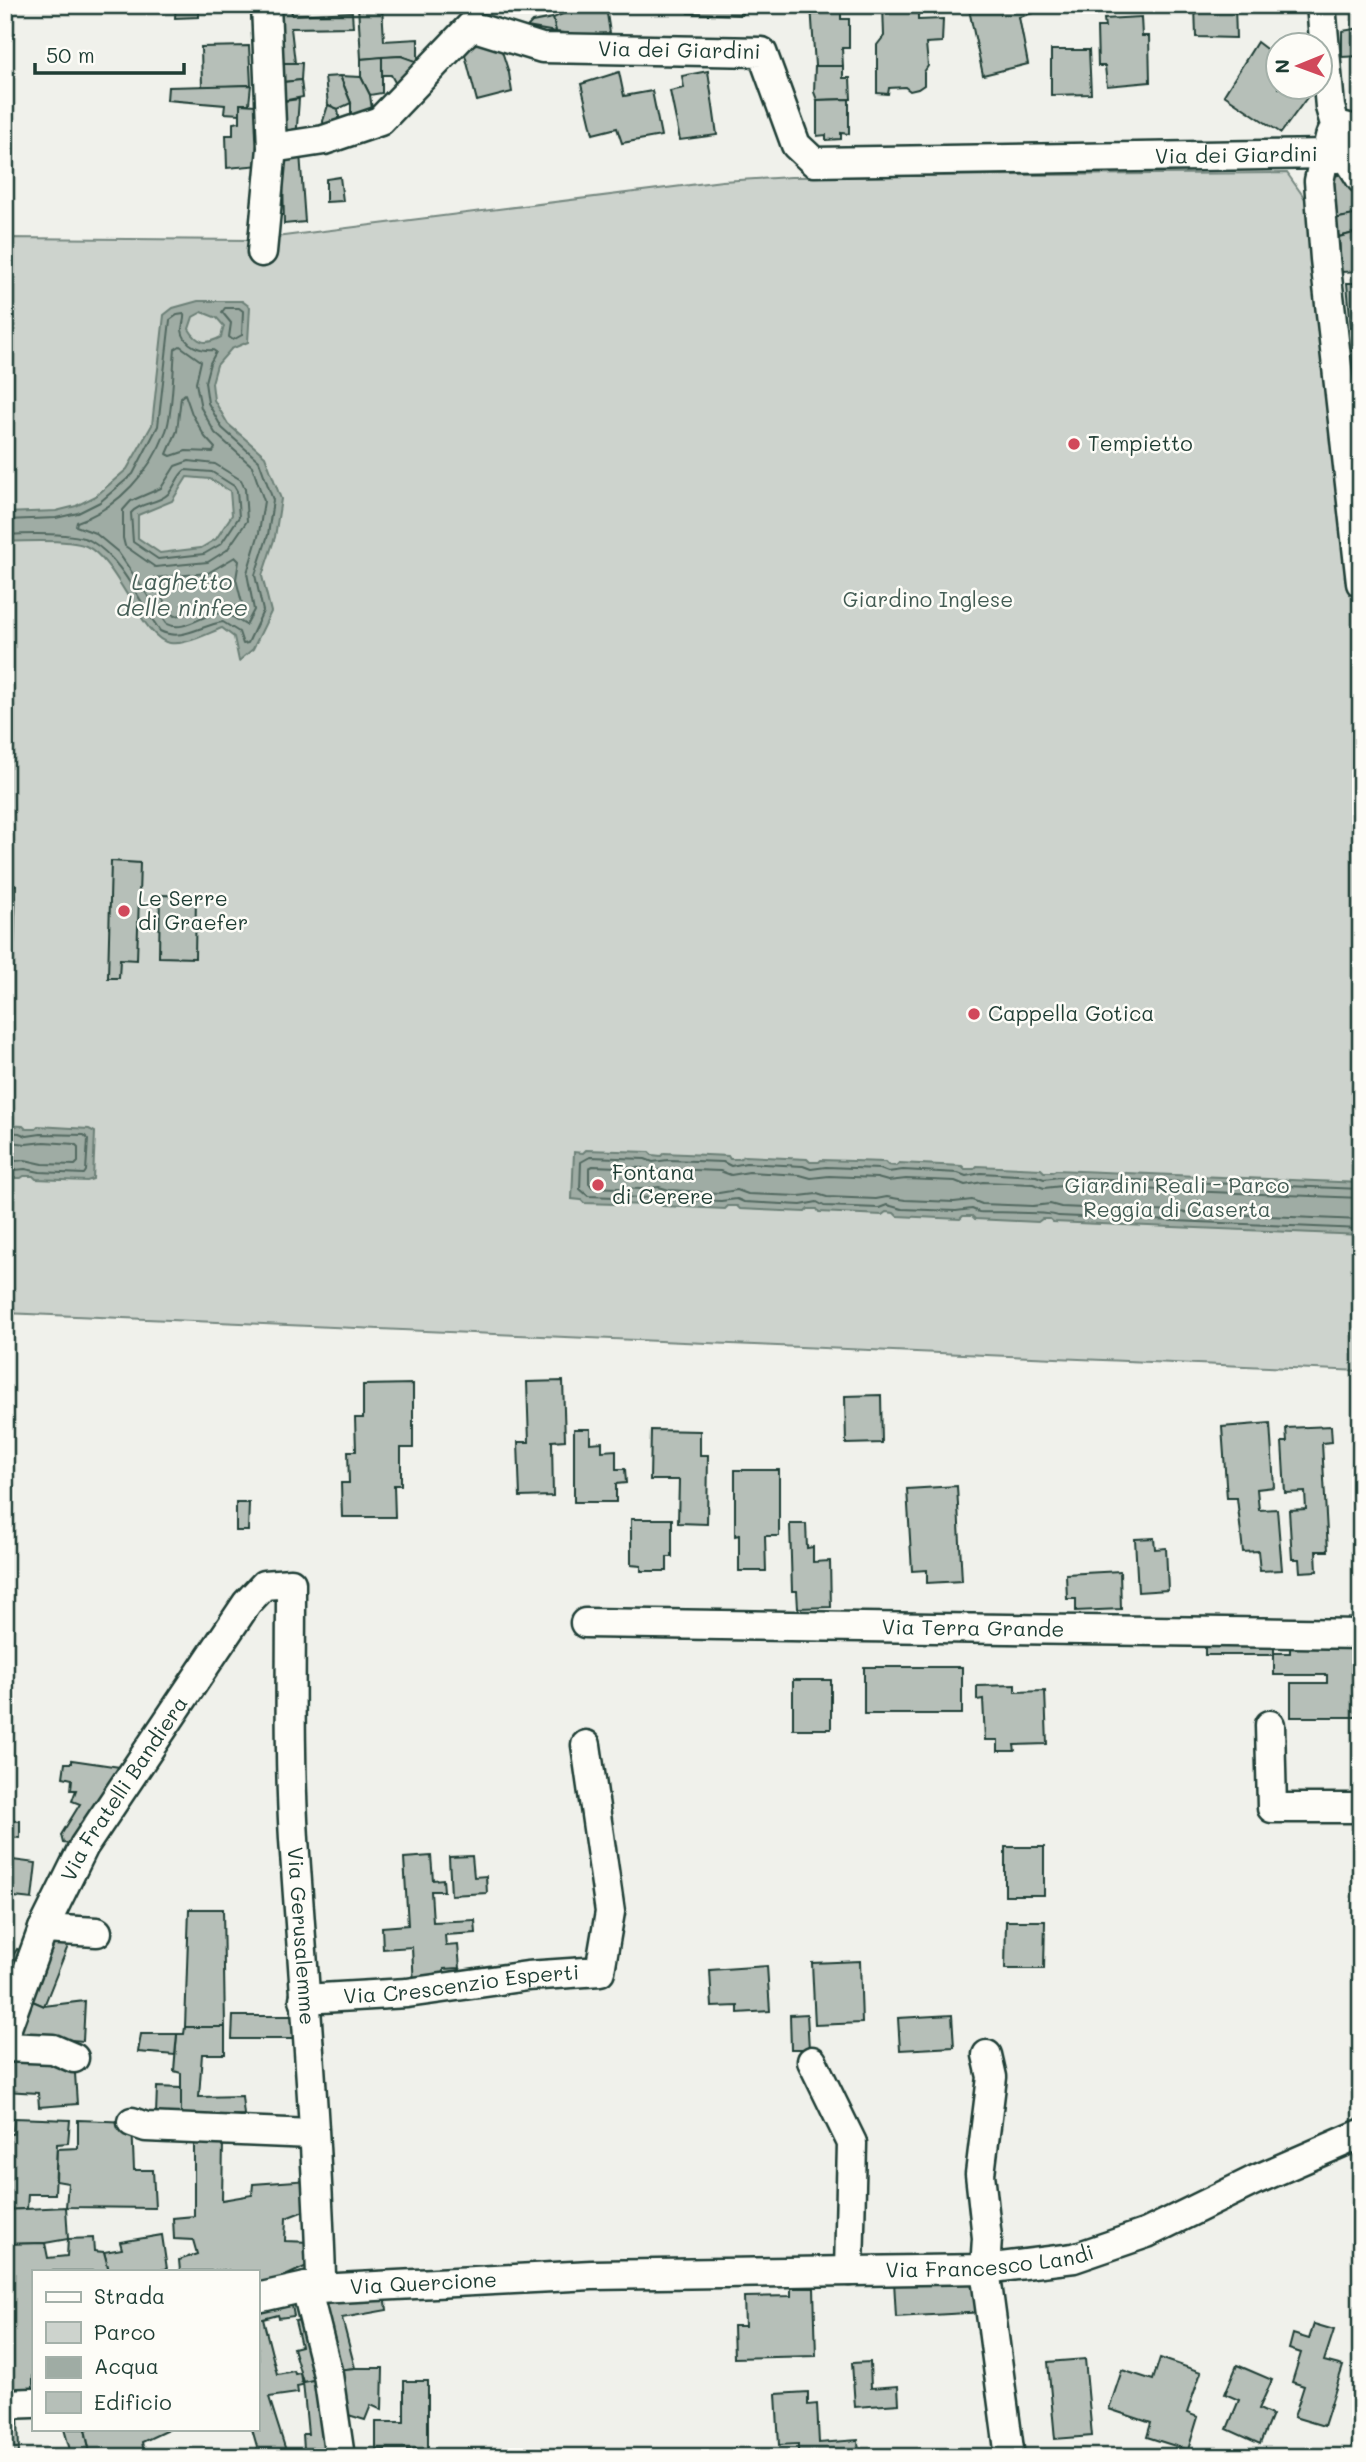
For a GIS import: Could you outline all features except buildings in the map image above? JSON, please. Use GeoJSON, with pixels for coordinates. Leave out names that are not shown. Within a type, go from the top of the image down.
{"type":"FeatureCollection","features":[{"type":"Feature","properties":{"kind":"street"},"geometry":{"type":"LineString","coordinates":[[262,252],[272,148],[266,5]]}},
{"type":"Feature","properties":{"kind":"street"},"geometry":{"type":"LineString","coordinates":[[1321,5],[1330,107],[1361,179]]}},
{"type":"Feature","properties":{"kind":"street","name":"Via dei Giardini"},"geometry":{"type":"LineString","coordinates":[[272,148],[324,140],[380,121],[479,16],[542,48],[762,52],[796,145],[814,163],[1345,142]]}},
{"type":"Feature","properties":{"kind":"street"},"geometry":{"type":"LineString","coordinates":[[1345,142],[1322,167],[1319,181],[1327,286],[1361,583]]}},
{"type":"Feature","properties":{"kind":"street","name":"Via Fratelli Bandiera"},"geometry":{"type":"LineString","coordinates":[[5,2033],[43,1929],[84,1846],[247,1602],[264,1585],[291,1583]]}},
{"type":"Feature","properties":{"kind":"street","name":"Via Gerusalemme"},"geometry":{"type":"LineString","coordinates":[[291,1583],[293,1800],[312,2134],[318,2186],[321,2275],[312,2288],[340,2457]]}},
{"type":"Feature","properties":{"kind":"street","name":"Via Terra Grande"},"geometry":{"type":"LineString","coordinates":[[585,1623],[1361,1634]]}},
{"type":"Feature","properties":{"kind":"street"},"geometry":{"type":"LineString","coordinates":[[1270,1725],[1272,1808],[1356,1808],[1361,1805]]}},
{"type":"Feature","properties":{"kind":"street","name":"Via Crescenzio Esperti"},"geometry":{"type":"LineString","coordinates":[[304,1999],[407,1993],[527,1976],[600,1971],[610,1912],[586,1745]]}},
{"type":"Feature","properties":{"kind":"street"},"geometry":{"type":"LineString","coordinates":[[43,1929],[97,1933]]}},
{"type":"Feature","properties":{"kind":"street"},"geometry":{"type":"LineString","coordinates":[[5,2047],[54,2049],[74,2058]]}},
{"type":"Feature","properties":{"kind":"street"},"geometry":{"type":"LineString","coordinates":[[987,2055],[992,2077],[980,2174],[986,2238],[985,2269],[1010,2457]]}},
{"type":"Feature","properties":{"kind":"street"},"geometry":{"type":"LineString","coordinates":[[812,2061],[852,2143],[849,2271]]}},
{"type":"Feature","properties":{"kind":"street"},"geometry":{"type":"LineString","coordinates":[[132,2122],[146,2127],[312,2134]]}},
{"type":"Feature","properties":{"kind":"street","name":"Via Francesco Landi"},"geometry":{"type":"LineString","coordinates":[[592,2274],[985,2269],[1074,2258],[1147,2234],[1255,2180],[1361,2134]]}},
{"type":"Feature","properties":{"kind":"street","name":"Via Quercione"},"geometry":{"type":"LineString","coordinates":[[259,2298],[312,2288],[592,2274]]}},
{"type":"Feature","properties":{"kind":"street"},"geometry":{"type":"LineString","coordinates":[[5,2404],[32,2403]]}},
{"type":"Feature","properties":{"kind":"green space","name":"Giardino Inglese"},"geometry":{"type":"Polygon","coordinates":[[[1287,173],[1313,210],[1361,631],[1361,1371],[5,1313],[5,238],[252,240],[722,181],[791,177],[1287,173]]]}},
{"type":"Feature","properties":{"kind":"water","name":"Laghetto delle ninfee"},"geometry":{"type":"Polygon","coordinates":[[[198,301],[242,301],[250,307],[248,342],[231,349],[217,365],[212,383],[214,400],[228,424],[265,456],[281,499],[275,537],[262,576],[271,612],[253,649],[239,661],[234,637],[222,628],[183,642],[170,643],[160,639],[140,615],[109,567],[98,554],[86,546],[58,541],[5,542],[5,513],[56,511],[76,506],[96,496],[127,469],[152,425],[164,315],[173,308],[198,301]],[[202,312],[193,317],[189,329],[192,334],[203,342],[221,337],[224,326],[217,318],[202,312]],[[187,477],[172,501],[138,515],[138,538],[160,553],[201,548],[216,539],[232,515],[230,491],[210,479],[187,477]]]}},
{"type":"Feature","properties":{"kind":"water"},"geometry":{"type":"Polygon","coordinates":[[[5,1125],[23,1126],[26,1129],[35,1129],[38,1126],[89,1129],[95,1132],[93,1179],[36,1179],[33,1176],[5,1178],[5,1125]]]}},
{"type":"Feature","properties":{"kind":"water"},"geometry":{"type":"Polygon","coordinates":[[[586,1150],[649,1152],[661,1156],[664,1153],[728,1156],[730,1159],[744,1156],[807,1159],[810,1162],[885,1162],[896,1166],[899,1163],[962,1166],[965,1169],[974,1169],[977,1166],[1041,1169],[1044,1172],[1056,1170],[1361,1183],[1361,1235],[1053,1222],[1050,1219],[1038,1222],[975,1219],[972,1216],[963,1216],[960,1219],[897,1216],[886,1212],[882,1215],[819,1212],[817,1209],[808,1209],[805,1212],[728,1206],[725,1209],[662,1206],[650,1202],[647,1205],[584,1203],[572,1199],[574,1152],[583,1153],[586,1150]]]}},
{"type":"Feature","properties":{"kind":"place","name":"Tempietto"},"geometry":{"type":"Point","coordinates":[1074,444]}},
{"type":"Feature","properties":{"kind":"place","name":"Le Serre di Graefer"},"geometry":{"type":"Point","coordinates":[124,911]}},
{"type":"Feature","properties":{"kind":"place","name":"Cappella Gotica"},"geometry":{"type":"Point","coordinates":[974,1014]}},
{"type":"Feature","properties":{"kind":"place","name":"Fontana di Cerere"},"geometry":{"type":"Point","coordinates":[598,1185]}},
{"type":"Feature","properties":{"kind":"park label","name":"Giardini Reali - Parco Reggia di Caserta"},"geometry":{"type":"Point","coordinates":[1177,1198]}}]}
